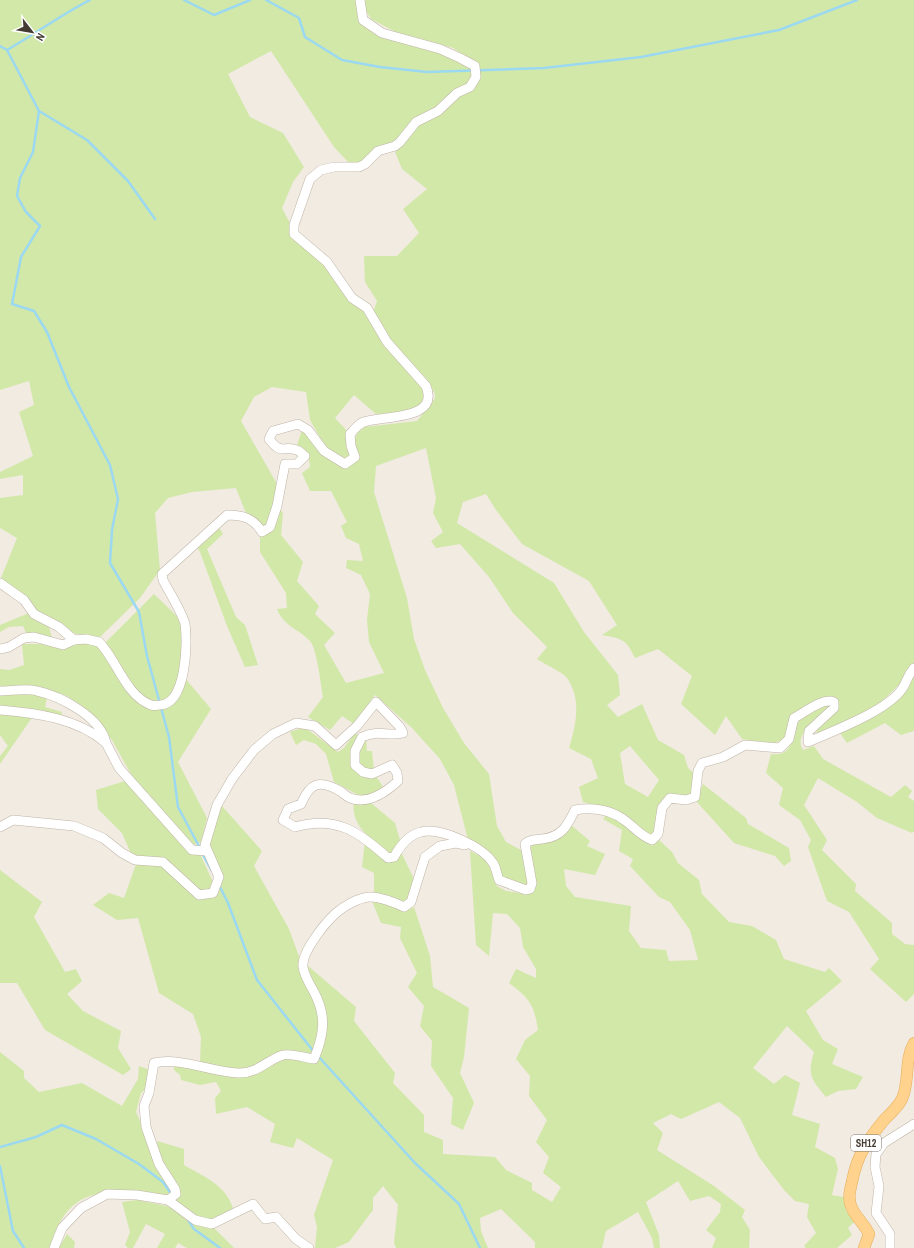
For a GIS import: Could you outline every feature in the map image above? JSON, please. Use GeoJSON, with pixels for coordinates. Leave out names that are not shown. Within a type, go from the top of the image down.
{"type":"FeatureCollection","features":[{"type":"Feature","properties":{"kind":"main road","name":"SH12"},"geometry":{"type":"LineString","coordinates":[[864,1248],[869,1234],[866,1228],[854,1215],[850,1204],[850,1193],[854,1168],[866,1142],[901,1101],[905,1091],[909,1052],[914,1042]]}},
{"type":"Feature","properties":{"kind":"street"},"geometry":{"type":"LineString","coordinates":[[0,649],[9,647],[24,638],[34,637],[63,644],[74,640],[86,639],[99,642],[136,695],[152,706],[165,705],[175,696],[184,674],[185,624],[162,580],[162,574],[227,515],[240,515],[256,523],[262,532],[270,527],[277,506],[285,464],[297,464],[305,456],[297,450],[285,450],[276,447],[269,439],[273,431],[298,424],[308,430],[324,451],[345,464],[355,457],[351,446],[350,434],[363,422],[412,414],[425,405],[429,393],[426,386],[387,342],[368,308],[352,298],[327,262],[294,234],[294,225],[310,179],[321,170],[334,167],[359,167],[365,164],[378,151],[395,146],[416,122],[438,111],[457,93],[470,87],[476,77],[475,66],[440,49],[382,33],[363,20],[360,0]]}},
{"type":"Feature","properties":{"kind":"street"},"geometry":{"type":"LineString","coordinates":[[0,583],[24,600],[34,614],[59,627],[74,640]]}},
{"type":"Feature","properties":{"kind":"street"},"geometry":{"type":"LineString","coordinates":[[0,827],[13,820],[74,826],[103,838],[122,853],[135,860],[163,862],[199,895],[213,894],[219,877],[205,845],[217,805],[232,779],[254,750],[272,734],[296,723],[315,726],[336,745],[357,726],[376,702],[403,733],[392,736],[373,732],[362,737],[355,751],[355,765],[363,772],[372,774],[392,765],[397,773],[398,781],[386,792],[370,799],[350,798],[324,784],[318,784],[307,790],[301,804],[288,809],[283,820],[295,827],[311,822],[331,823],[350,830],[365,838],[388,858],[394,857],[408,838],[421,832],[463,839],[474,848],[485,854],[494,864],[499,880],[526,890],[530,889],[532,883],[525,844],[529,840],[558,835],[567,825],[575,810],[589,808],[611,812],[627,821],[642,836],[652,840],[658,834],[662,808],[670,798],[686,800],[695,797],[698,771],[702,763],[723,758],[745,745],[780,748],[789,739],[794,718],[822,701],[829,700],[834,702],[834,708],[809,731],[808,742],[883,706],[902,689],[907,675],[914,668]]}},
{"type":"Feature","properties":{"kind":"street"},"geometry":{"type":"LineString","coordinates":[[0,691],[36,690],[56,697],[87,715],[105,737],[106,743],[119,768],[192,850],[207,851]]}},
{"type":"Feature","properties":{"kind":"street"},"geometry":{"type":"LineString","coordinates":[[0,710],[36,713],[79,726],[96,734],[106,743]]}},
{"type":"Feature","properties":{"kind":"street"},"geometry":{"type":"LineString","coordinates":[[168,1200],[176,1194],[175,1189],[159,1164],[146,1127],[144,1106],[150,1093],[154,1063],[167,1060],[178,1064],[198,1065],[238,1073],[254,1072],[284,1054],[314,1059],[319,1047],[323,1012],[303,966],[307,951],[321,930],[336,913],[355,901],[370,897],[396,903],[404,907],[411,902],[425,857],[440,846],[456,843],[474,848]]}},
{"type":"Feature","properties":{"kind":"street"},"geometry":{"type":"LineString","coordinates":[[890,1248],[890,1234],[876,1213],[879,1186],[875,1167],[876,1154],[884,1143],[914,1124]]}},
{"type":"Feature","properties":{"kind":"street"},"geometry":{"type":"LineString","coordinates":[[54,1248],[62,1228],[82,1208],[107,1194],[137,1195],[168,1200],[195,1220],[212,1224],[253,1204],[266,1219],[276,1217],[296,1239],[309,1248]]}},
{"type":"Feature","properties":{"kind":"green space"},"geometry":{"type":"Polygon","coordinates":[[[0,0],[357,0],[366,25],[394,41],[409,43],[442,53],[472,68],[473,78],[465,85],[443,99],[434,109],[391,143],[378,147],[359,163],[348,162],[334,147],[271,51],[228,74],[250,117],[283,133],[304,167],[293,182],[282,208],[290,223],[289,233],[294,240],[312,252],[335,275],[364,310],[424,389],[425,395],[421,406],[407,412],[376,414],[354,395],[335,418],[348,432],[346,442],[350,456],[345,460],[326,448],[310,420],[306,392],[272,387],[254,397],[241,421],[277,484],[276,501],[267,527],[263,528],[245,511],[236,488],[192,492],[168,498],[155,513],[160,570],[140,598],[99,638],[72,633],[37,612],[23,595],[1,578],[17,538],[0,528],[0,498],[23,495],[23,475],[0,479],[0,472],[33,456],[19,412],[34,405],[29,381],[0,390],[0,0]]]}},
{"type":"Feature","properties":{"kind":"green space"},"geometry":{"type":"Polygon","coordinates":[[[365,0],[914,0],[914,664],[906,670],[901,683],[877,706],[815,735],[819,727],[833,713],[830,698],[821,699],[806,709],[784,738],[769,744],[742,739],[726,716],[715,735],[681,704],[692,676],[658,649],[635,658],[626,643],[619,639],[602,635],[617,625],[589,581],[522,544],[496,510],[486,494],[463,502],[457,523],[554,583],[584,632],[618,675],[620,695],[607,705],[618,717],[642,704],[658,740],[684,755],[688,768],[696,775],[692,795],[683,797],[671,794],[663,799],[655,833],[651,838],[612,810],[583,802],[579,787],[598,778],[591,759],[569,748],[574,730],[576,712],[575,695],[572,686],[562,673],[537,659],[547,647],[513,613],[489,577],[460,544],[436,548],[431,541],[443,532],[433,513],[436,498],[426,448],[376,466],[374,492],[407,598],[414,639],[425,670],[443,708],[464,743],[489,774],[497,826],[506,842],[521,850],[528,884],[522,886],[499,878],[498,864],[468,840],[454,785],[440,759],[412,728],[375,695],[354,724],[342,716],[330,730],[308,717],[323,697],[315,652],[310,641],[287,624],[280,615],[277,609],[287,608],[286,593],[260,552],[260,536],[280,509],[283,513],[281,535],[303,562],[297,581],[319,606],[315,614],[335,633],[324,645],[346,683],[384,673],[369,642],[367,620],[370,594],[361,575],[346,568],[347,560],[363,561],[359,544],[346,538],[341,526],[347,522],[331,491],[310,491],[302,473],[310,467],[308,457],[305,451],[297,445],[302,430],[345,467],[357,433],[365,427],[417,421],[435,398],[435,394],[427,379],[397,350],[373,312],[377,301],[365,282],[364,256],[397,256],[419,233],[403,209],[427,189],[402,169],[395,152],[411,132],[480,79],[480,66],[453,48],[419,38],[405,37],[371,19],[366,11],[365,0]],[[630,746],[620,753],[625,784],[648,797],[659,780],[630,746]]]}},
{"type":"Feature","properties":{"kind":"green space"},"geometry":{"type":"Polygon","coordinates":[[[218,526],[223,534],[207,549],[236,617],[245,625],[258,665],[245,667],[227,626],[197,547],[218,526]]]}},
{"type":"Feature","properties":{"kind":"green space"},"geometry":{"type":"Polygon","coordinates":[[[154,594],[191,630],[184,677],[211,709],[178,762],[207,818],[201,842],[191,846],[132,776],[112,740],[88,712],[67,696],[36,686],[0,688],[0,669],[9,670],[24,665],[22,644],[47,644],[64,648],[77,644],[89,643],[101,647],[154,594]]]}},
{"type":"Feature","properties":{"kind":"green space"},"geometry":{"type":"Polygon","coordinates":[[[29,613],[49,627],[52,638],[26,633],[23,626],[9,627],[0,632],[0,625],[29,613]]]}},
{"type":"Feature","properties":{"kind":"green space"},"geometry":{"type":"Polygon","coordinates":[[[914,672],[914,731],[901,735],[885,723],[847,743],[840,733],[884,711],[896,701],[914,672]]]}},
{"type":"Feature","properties":{"kind":"green space"},"geometry":{"type":"Polygon","coordinates":[[[36,693],[47,698],[45,707],[62,712],[61,719],[0,709],[0,694],[36,693]]]}},
{"type":"Feature","properties":{"kind":"green space"},"geometry":{"type":"Polygon","coordinates":[[[823,706],[829,706],[828,710],[808,727],[801,738],[803,750],[814,746],[823,759],[891,797],[905,785],[912,791],[908,797],[914,801],[914,831],[912,833],[877,818],[857,802],[818,778],[804,805],[827,840],[822,850],[856,884],[855,891],[892,923],[892,934],[905,944],[914,945],[914,994],[906,1002],[870,969],[879,959],[849,912],[827,901],[808,847],[811,840],[800,820],[779,805],[783,788],[766,773],[771,754],[780,754],[786,751],[789,747],[795,729],[802,718],[823,706]]]}},
{"type":"Feature","properties":{"kind":"green space"},"geometry":{"type":"Polygon","coordinates":[[[0,713],[33,716],[0,764],[0,756],[8,746],[0,735],[0,713]]]}},
{"type":"Feature","properties":{"kind":"green space"},"geometry":{"type":"Polygon","coordinates":[[[299,729],[307,729],[338,752],[344,748],[355,733],[359,736],[352,761],[376,776],[385,790],[362,797],[334,782],[326,754],[316,744],[304,740],[296,745],[290,732],[299,729]]]}},
{"type":"Feature","properties":{"kind":"green space"},"geometry":{"type":"Polygon","coordinates":[[[366,737],[367,751],[372,751],[374,771],[358,766],[357,750],[366,737]]]}},
{"type":"Feature","properties":{"kind":"green space"},"geometry":{"type":"Polygon","coordinates":[[[125,781],[200,854],[213,882],[211,890],[199,893],[175,870],[133,858],[122,833],[98,809],[96,790],[125,781]]]}},
{"type":"Feature","properties":{"kind":"green space"},"geometry":{"type":"Polygon","coordinates":[[[703,784],[746,818],[748,824],[789,848],[791,861],[784,866],[775,856],[734,843],[696,801],[703,784]]]}},
{"type":"Feature","properties":{"kind":"green space"},"geometry":{"type":"Polygon","coordinates":[[[354,801],[360,805],[371,803],[395,823],[400,840],[393,853],[388,853],[363,831],[355,818],[354,801]]]}},
{"type":"Feature","properties":{"kind":"green space"},"geometry":{"type":"Polygon","coordinates":[[[222,806],[262,851],[254,866],[289,929],[320,1014],[316,1044],[311,1054],[284,1051],[249,1070],[236,1070],[200,1063],[201,1037],[193,1014],[159,993],[138,918],[117,920],[93,905],[109,893],[124,898],[136,864],[162,865],[187,889],[215,895],[221,875],[209,844],[214,823],[222,806]]]}},
{"type":"Feature","properties":{"kind":"green space"},"geometry":{"type":"Polygon","coordinates":[[[606,815],[658,839],[672,852],[678,863],[699,880],[702,894],[729,922],[752,926],[776,940],[784,959],[825,972],[829,968],[842,981],[806,1011],[823,1040],[838,1049],[832,1064],[863,1077],[856,1089],[838,1091],[826,1097],[817,1086],[812,1076],[811,1066],[814,1052],[787,1026],[753,1068],[774,1084],[785,1075],[800,1083],[792,1115],[820,1124],[815,1147],[835,1158],[838,1169],[832,1195],[844,1197],[846,1211],[855,1221],[848,1228],[852,1235],[837,1248],[806,1248],[804,1246],[816,1233],[807,1217],[809,1204],[795,1201],[784,1190],[759,1157],[740,1118],[719,1102],[681,1119],[671,1114],[653,1123],[663,1133],[657,1150],[714,1186],[745,1210],[742,1217],[750,1230],[749,1248],[712,1248],[716,1238],[706,1230],[720,1212],[721,1204],[709,1196],[690,1201],[678,1181],[646,1202],[659,1235],[660,1248],[654,1248],[652,1238],[638,1212],[606,1231],[602,1248],[535,1248],[535,1242],[501,1209],[480,1218],[481,1231],[488,1248],[396,1248],[394,1243],[398,1205],[383,1186],[373,1198],[373,1210],[349,1242],[335,1248],[315,1248],[317,1227],[314,1215],[333,1160],[297,1138],[293,1148],[270,1142],[275,1124],[247,1107],[216,1114],[215,1098],[221,1091],[216,1082],[200,1085],[181,1080],[180,1075],[174,1070],[174,1065],[239,1076],[256,1074],[285,1057],[314,1063],[320,1054],[325,1038],[326,1016],[324,1007],[313,984],[307,965],[356,1007],[354,1021],[395,1073],[393,1083],[424,1115],[424,1132],[443,1140],[443,1154],[495,1157],[506,1170],[532,1183],[532,1190],[552,1202],[561,1187],[543,1173],[549,1157],[536,1142],[547,1120],[529,1096],[530,1076],[516,1059],[525,1040],[538,1030],[535,1014],[530,1003],[522,993],[509,983],[516,969],[536,978],[536,969],[523,947],[520,928],[507,914],[493,913],[489,956],[476,945],[470,851],[482,857],[488,863],[497,886],[506,891],[527,894],[533,889],[530,850],[532,845],[558,839],[567,833],[572,826],[590,841],[587,846],[605,854],[595,875],[564,869],[566,886],[575,897],[631,906],[629,931],[641,948],[666,950],[669,961],[698,960],[690,930],[670,902],[659,897],[630,866],[633,859],[619,851],[622,830],[603,819],[606,815]]]}},
{"type":"Feature","properties":{"kind":"green space"},"geometry":{"type":"Polygon","coordinates":[[[365,841],[386,860],[401,852],[414,879],[410,896],[407,901],[402,902],[384,897],[374,892],[374,873],[362,867],[365,841]]]}},
{"type":"Feature","properties":{"kind":"green space"},"geometry":{"type":"Polygon","coordinates":[[[0,870],[42,902],[34,917],[65,972],[76,969],[82,981],[67,994],[83,1011],[121,1031],[118,1048],[131,1069],[123,1075],[45,1030],[17,983],[0,983],[0,870]]]}},
{"type":"Feature","properties":{"kind":"green space"},"geometry":{"type":"Polygon","coordinates":[[[372,901],[389,903],[402,910],[407,910],[414,907],[430,956],[433,987],[469,1008],[464,1057],[460,1073],[474,1103],[463,1130],[451,1124],[453,1098],[431,1066],[432,1041],[420,1026],[424,1006],[408,987],[417,973],[400,938],[401,927],[381,923],[372,901]]]}},
{"type":"Feature","properties":{"kind":"green space"},"geometry":{"type":"Polygon","coordinates":[[[0,1052],[24,1071],[24,1078],[39,1092],[82,1083],[122,1106],[138,1079],[139,1066],[150,1070],[148,1087],[141,1093],[136,1112],[171,1190],[167,1196],[128,1192],[110,1192],[94,1195],[80,1200],[68,1210],[58,1226],[50,1248],[0,1248],[0,1052]]]}},
{"type":"Feature","properties":{"kind":"green space"},"geometry":{"type":"Polygon","coordinates":[[[157,1141],[184,1149],[184,1165],[219,1187],[225,1193],[233,1208],[211,1222],[196,1218],[187,1212],[174,1195],[169,1184],[157,1141]]]}},
{"type":"Feature","properties":{"kind":"green space"},"geometry":{"type":"Polygon","coordinates":[[[137,1200],[167,1206],[195,1223],[213,1227],[234,1248],[187,1248],[178,1243],[175,1248],[157,1248],[165,1234],[146,1224],[133,1248],[128,1248],[125,1245],[130,1232],[122,1202],[137,1200]]]}},
{"type":"Feature","properties":{"kind":"green space"},"geometry":{"type":"Polygon","coordinates":[[[67,1234],[75,1242],[74,1248],[59,1248],[67,1234]]]}},
{"type":"Feature","properties":{"kind":"waterway"},"geometry":{"type":"LineString","coordinates":[[7,50],[90,0]]}},
{"type":"Feature","properties":{"kind":"waterway"},"geometry":{"type":"LineString","coordinates":[[184,0],[214,15],[250,0]]}},
{"type":"Feature","properties":{"kind":"waterway"},"geometry":{"type":"LineString","coordinates":[[266,0],[299,18],[305,37],[342,60],[380,67],[427,72],[544,68],[641,57],[779,30],[857,0]]}},
{"type":"Feature","properties":{"kind":"waterway"},"geometry":{"type":"LineString","coordinates":[[0,46],[7,50],[39,111],[87,140],[128,181],[155,219]]}},
{"type":"Feature","properties":{"kind":"waterway"},"geometry":{"type":"LineString","coordinates":[[39,111],[33,152],[20,178],[17,196],[26,212],[40,226],[21,257],[12,304],[34,311],[47,332],[69,387],[110,465],[118,499],[112,530],[110,563],[139,612],[147,656],[169,737],[178,807],[200,848]]}},
{"type":"Feature","properties":{"kind":"waterway"},"geometry":{"type":"LineString","coordinates":[[202,853],[212,871]]}},
{"type":"Feature","properties":{"kind":"waterway"},"geometry":{"type":"LineString","coordinates":[[219,885],[228,903],[257,980],[314,1052]]}},
{"type":"Feature","properties":{"kind":"waterway"},"geometry":{"type":"LineString","coordinates":[[318,1056],[415,1163],[459,1204],[480,1248]]}},
{"type":"Feature","properties":{"kind":"waterway"},"geometry":{"type":"LineString","coordinates":[[0,1147],[36,1137],[62,1125],[96,1139],[139,1164],[163,1182],[172,1195]]}},
{"type":"Feature","properties":{"kind":"waterway"},"geometry":{"type":"LineString","coordinates":[[0,1166],[13,1231],[24,1248]]}},
{"type":"Feature","properties":{"kind":"waterway"},"geometry":{"type":"LineString","coordinates":[[188,1220],[194,1229],[220,1248]]}}]}
